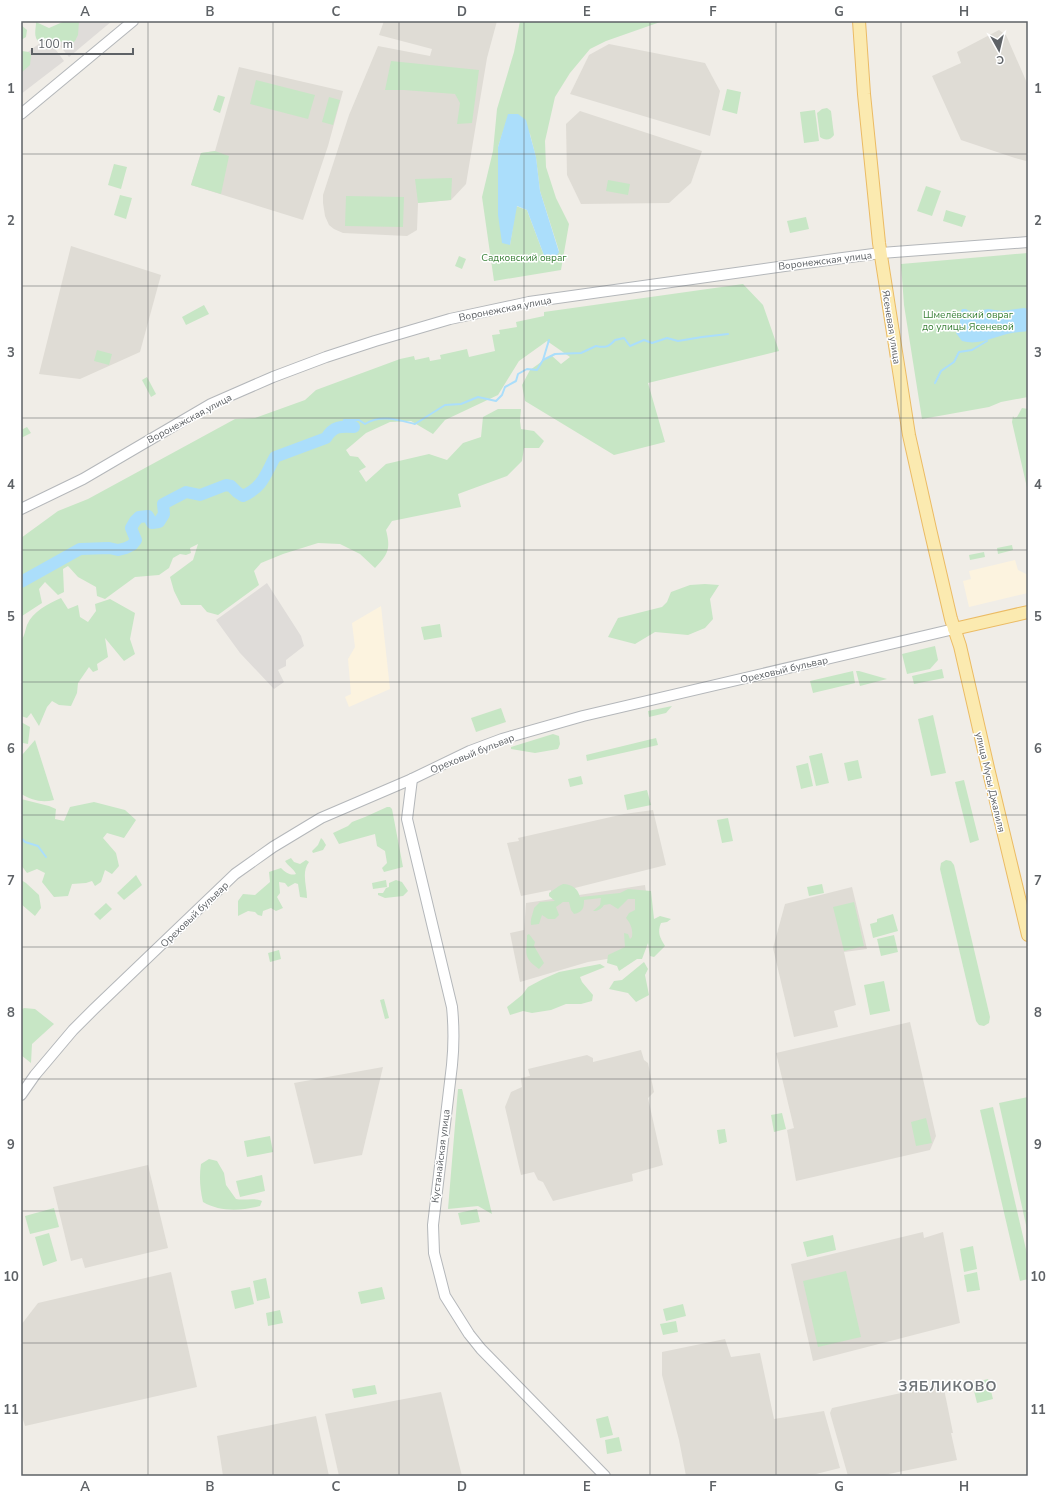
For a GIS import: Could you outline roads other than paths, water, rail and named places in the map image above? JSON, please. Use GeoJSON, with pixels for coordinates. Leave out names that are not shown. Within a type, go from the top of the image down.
{"type":"FeatureCollection","features":[{"type":"Feature","properties":{"kind":"main road","name":"Ясеневая улица"},"geometry":{"type":"LineString","coordinates":[[859,21],[864,94],[881,253],[909,435],[954,629]]}},
{"type":"Feature","properties":{"kind":"main road","name":"Ореховый бульвар"},"geometry":{"type":"LineString","coordinates":[[954,629],[1028,612]]}},
{"type":"Feature","properties":{"kind":"main road","name":"улица Мусы Джалиля"},"geometry":{"type":"LineString","coordinates":[[954,629],[960,646],[1028,935]]}},
{"type":"Feature","properties":{"kind":"street"},"geometry":{"type":"LineString","coordinates":[[21,114],[133,21]]}},
{"type":"Feature","properties":{"kind":"street","name":"Воронежская улица"},"geometry":{"type":"LineString","coordinates":[[21,509],[83,479],[211,404],[273,377],[326,357],[416,329],[482,311],[529,302],[881,253],[1028,242]]}},
{"type":"Feature","properties":{"kind":"street","name":"Ореховый бульвар"},"geometry":{"type":"LineString","coordinates":[[21,1095],[34,1075],[73,1030],[235,874],[273,847],[321,818],[412,779],[490,743],[559,722],[954,629]]}},
{"type":"Feature","properties":{"kind":"street","name":"Кустанайская улица"},"geometry":{"type":"LineString","coordinates":[[412,779],[407,819],[452,1007],[454,1023],[452,1065],[433,1225],[434,1252],[441,1283],[445,1296],[470,1336],[605,1476]]}},
{"type":"Feature","properties":{"kind":"water"},"geometry":{"type":"Polygon","coordinates":[[[508,114],[518,114],[526,120],[536,157],[540,191],[559,252],[553,262],[545,258],[527,210],[517,206],[510,245],[502,243],[498,215],[498,147],[508,114]]]}},
{"type":"Feature","properties":{"kind":"water"},"geometry":{"type":"Polygon","coordinates":[[[1024,308],[1028,309],[1028,331],[1006,334],[975,342],[962,341],[956,333],[960,325],[960,313],[962,309],[966,309],[971,312],[988,309],[1002,311],[1024,308]]]}},
{"type":"Feature","properties":{"kind":"waterway"},"geometry":{"type":"LineString","coordinates":[[342,426],[344,420],[359,420],[365,424],[377,419],[390,419],[415,424],[445,405],[461,404],[478,397],[496,401],[502,395],[505,387],[516,381],[518,374],[527,369],[537,370],[543,360],[555,354],[581,353],[596,346],[607,346],[615,340],[624,338],[630,346],[644,340],[652,343],[667,338],[678,341],[728,334]]}},
{"type":"Feature","properties":{"kind":"waterway","name":"Садковский овраг"},"geometry":{"type":"LineString","coordinates":[[543,360],[549,340]]}},
{"type":"Feature","properties":{"kind":"waterway"},"geometry":{"type":"LineString","coordinates":[[935,383],[941,371],[954,362],[959,352],[972,350],[987,341]]}},
{"type":"Feature","properties":{"kind":"waterway"},"geometry":{"type":"LineString","coordinates":[[21,582],[80,549],[109,548],[118,550],[132,545],[136,540],[131,528],[139,517],[148,516],[152,523],[159,522],[164,514],[163,504],[186,492],[200,495],[226,485],[231,486],[243,496],[255,489],[263,480],[275,457],[326,438],[335,429],[354,427]]}},
{"type":"Feature","properties":{"kind":"waterway"},"geometry":{"type":"LineString","coordinates":[[21,838],[25,842],[38,846],[46,857]]}},
{"type":"Feature","properties":{"kind":"district","name":"ЗЯБЛИКОВО"},"geometry":{"type":"Point","coordinates":[948,1386]}},
{"type":"Feature","properties":{"kind":"park label","name":"Шмелёвский овраг до улицы Ясеневой"},"geometry":{"type":"Point","coordinates":[968,320]}}]}
